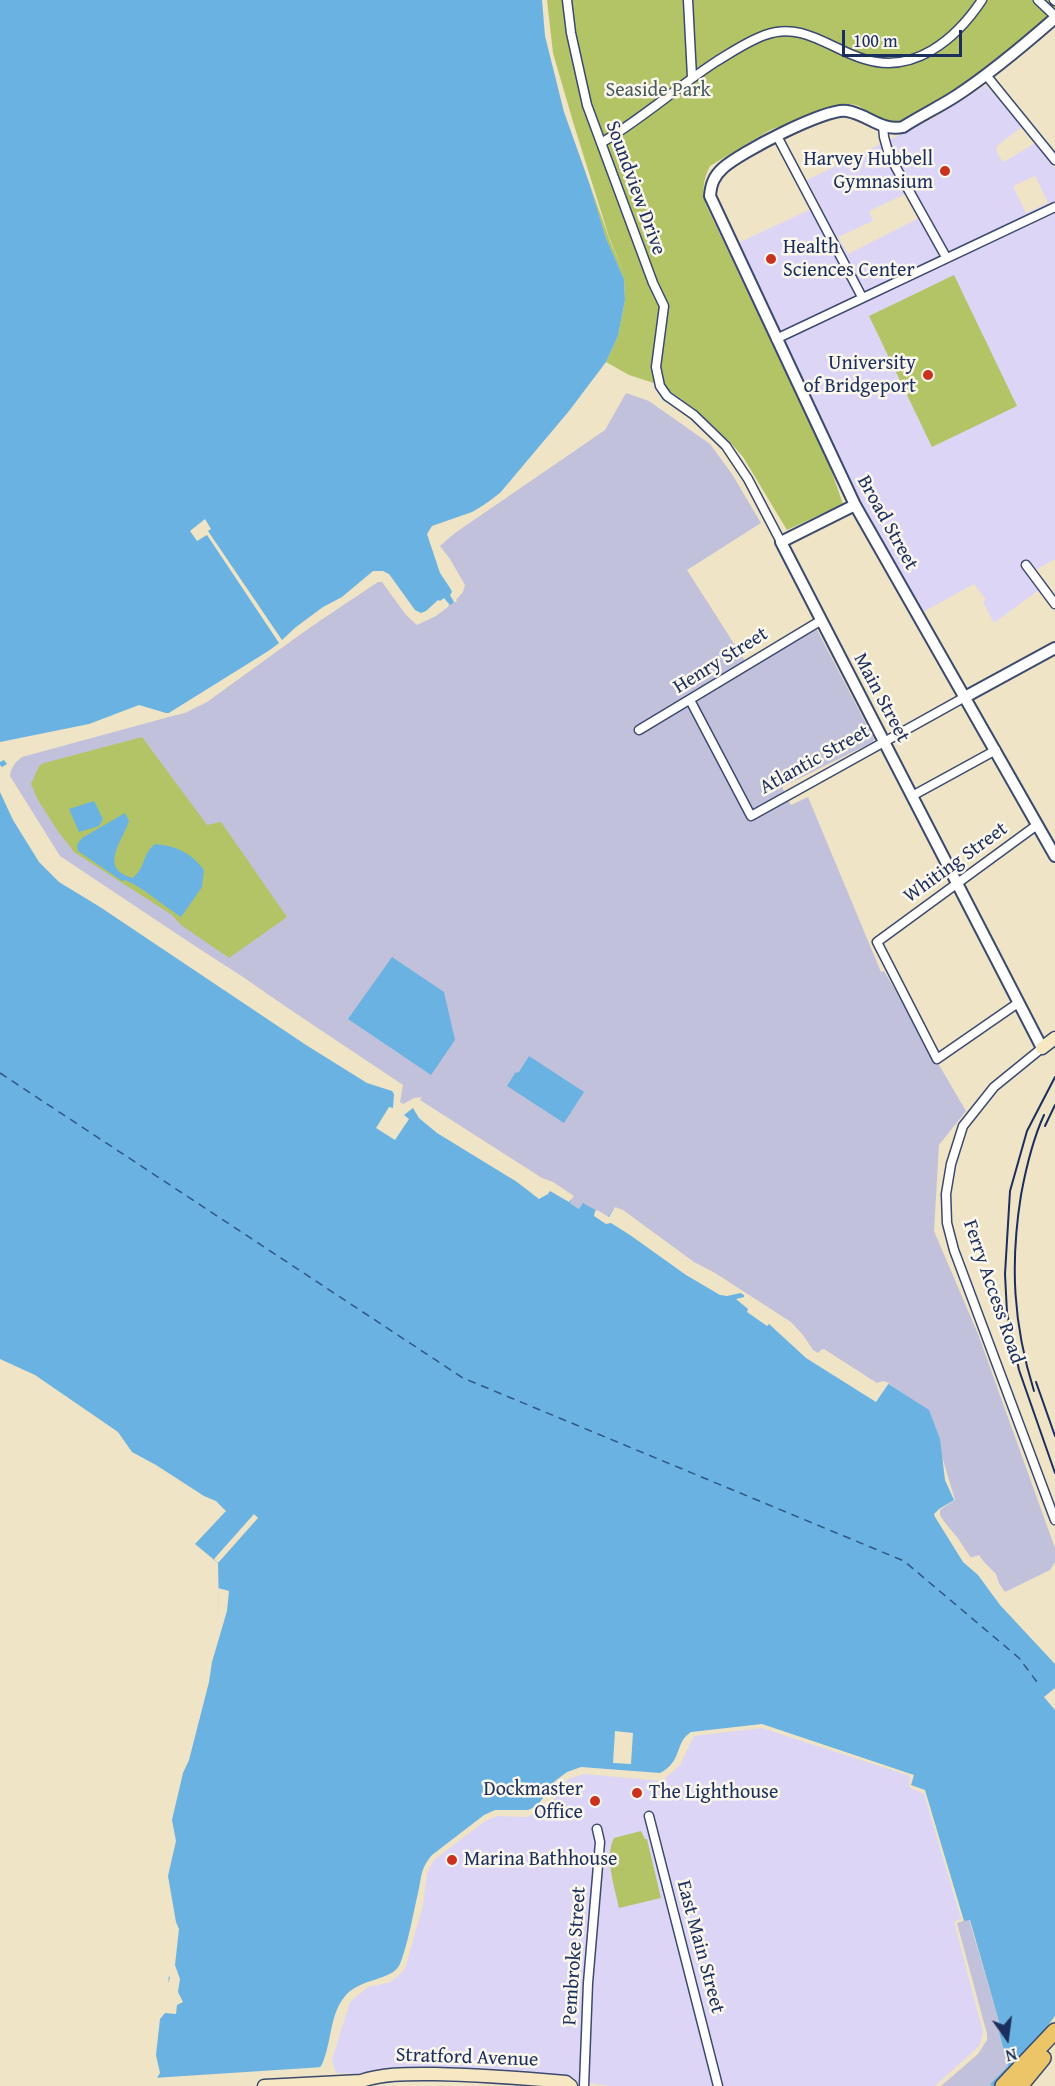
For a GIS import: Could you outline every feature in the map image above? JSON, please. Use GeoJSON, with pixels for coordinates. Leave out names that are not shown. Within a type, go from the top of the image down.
{"type":"FeatureCollection","features":[{"type":"Feature","properties":{"kind":"highway"},"geometry":{"type":"LineString","coordinates":[[1003,2086],[1055,2031]]}},
{"type":"Feature","properties":{"kind":"highway"},"geometry":{"type":"LineString","coordinates":[[1020,2086],[1055,2041]]}},
{"type":"Feature","properties":{"kind":"main road","name":"Ferry Access Road"},"geometry":{"type":"LineString","coordinates":[[1042,1048],[1055,1038]]}},
{"type":"Feature","properties":{"kind":"main road","name":"Stratford Avenue"},"geometry":{"type":"LineString","coordinates":[[264,2086],[328,2082],[364,2084],[374,2076],[405,2074],[493,2075],[566,2082],[571,2086]]}},
{"type":"Feature","properties":{"kind":"street","name":"Soundview Drive"},"geometry":{"type":"LineString","coordinates":[[567,0],[579,76],[587,105],[653,283],[664,306],[656,367],[660,386]]}},
{"type":"Feature","properties":{"kind":"street"},"geometry":{"type":"LineString","coordinates":[[688,0],[692,77]]}},
{"type":"Feature","properties":{"kind":"street"},"geometry":{"type":"LineString","coordinates":[[601,143],[623,130],[692,77],[745,44],[765,35],[782,30],[796,31],[817,37],[864,59],[893,64],[910,61],[930,52],[950,36],[974,12],[982,0]]}},
{"type":"Feature","properties":{"kind":"street"},"geometry":{"type":"LineString","coordinates":[[862,297],[777,136],[825,115],[845,110],[893,130],[903,127],[957,96],[1023,47],[1055,17],[1038,0]]}},
{"type":"Feature","properties":{"kind":"street"},"geometry":{"type":"LineString","coordinates":[[986,75],[1055,160]]}},
{"type":"Feature","properties":{"kind":"street"},"geometry":{"type":"LineString","coordinates":[[883,126],[889,155],[946,257]]}},
{"type":"Feature","properties":{"kind":"street","name":"Broad Street"},"geometry":{"type":"LineString","coordinates":[[777,136],[723,168],[714,177],[710,196],[855,505],[1054,851]]}},
{"type":"Feature","properties":{"kind":"street"},"geometry":{"type":"LineString","coordinates":[[776,339],[1055,207]]}},
{"type":"Feature","properties":{"kind":"street","name":"Main Street"},"geometry":{"type":"LineString","coordinates":[[660,386],[667,396],[699,419],[730,451],[748,479],[1042,1048]]}},
{"type":"Feature","properties":{"kind":"street"},"geometry":{"type":"LineString","coordinates":[[781,542],[855,505]]}},
{"type":"Feature","properties":{"kind":"street"},"geometry":{"type":"LineString","coordinates":[[1026,565],[1055,604]]}},
{"type":"Feature","properties":{"kind":"street","name":"Henry Street"},"geometry":{"type":"LineString","coordinates":[[639,730],[820,621]]}},
{"type":"Feature","properties":{"kind":"street","name":"Atlantic Street"},"geometry":{"type":"LineString","coordinates":[[690,700],[751,816],[1055,648]]}},
{"type":"Feature","properties":{"kind":"street"},"geometry":{"type":"LineString","coordinates":[[912,796],[996,750]]}},
{"type":"Feature","properties":{"kind":"street","name":"Whiting Street"},"geometry":{"type":"LineString","coordinates":[[1018,1003],[937,1059],[877,942],[1037,825]]}},
{"type":"Feature","properties":{"kind":"street","name":"Ferry Access Road"},"geometry":{"type":"LineString","coordinates":[[1042,1048],[994,1087],[963,1126],[951,1164],[945,1206],[954,1250],[1055,1520]]}},
{"type":"Feature","properties":{"kind":"street","name":"East Main Street"},"geometry":{"type":"LineString","coordinates":[[649,1816],[718,2086]]}},
{"type":"Feature","properties":{"kind":"street","name":"Pembroke Street"},"geometry":{"type":"LineString","coordinates":[[584,2086],[588,1983],[600,1842],[597,1829]]}},
{"type":"Feature","properties":{"kind":"shaded area","name":"University of Bridgeport"},"geometry":{"type":"Polygon","coordinates":[[[986,85],[1022,127],[997,146],[999,157],[1004,162],[1035,143],[1055,168],[1055,559],[1029,574],[1040,589],[994,623],[983,602],[986,600],[974,584],[923,612],[857,495],[738,243],[820,205],[807,180],[930,120],[986,85]],[[1035,176],[1013,186],[1026,213],[1048,203],[1035,176]],[[905,194],[869,211],[873,221],[838,237],[848,254],[919,218],[905,194]]]}},
{"type":"Feature","properties":{"kind":"shaded area"},"geometry":{"type":"Polygon","coordinates":[[[626,393],[649,401],[710,444],[732,474],[761,523],[687,570],[747,664],[814,624],[874,739],[873,742],[782,787],[791,805],[808,797],[881,972],[884,971],[966,1111],[939,1145],[934,1231],[978,1334],[1055,1548],[1055,1562],[1050,1570],[1005,1592],[979,1555],[969,1558],[937,1511],[955,1500],[928,1410],[887,1383],[876,1385],[820,1357],[615,1207],[609,1218],[584,1204],[579,1209],[569,1202],[572,1199],[397,1104],[401,1087],[243,977],[58,858],[7,777],[14,759],[40,748],[185,713],[207,702],[377,579],[436,546],[605,430],[626,393]]]}},
{"type":"Feature","properties":{"kind":"shaded area"},"geometry":{"type":"Polygon","coordinates":[[[762,1728],[910,1776],[909,1787],[924,1794],[961,1919],[954,1922],[983,2032],[979,2046],[935,2086],[610,2086],[589,2083],[336,2073],[332,2059],[350,2002],[368,1987],[391,1982],[405,1969],[423,1905],[427,1873],[434,1860],[485,1821],[497,1816],[527,1817],[550,1804],[568,1779],[584,1774],[662,1781],[680,1765],[694,1736],[762,1728]]]}},
{"type":"Feature","properties":{"kind":"shaded area"},"geometry":{"type":"Polygon","coordinates":[[[969,1919],[1002,2032],[999,2034],[1008,2066],[990,2084],[992,2086],[941,2086],[978,2054],[987,2040],[957,1923],[969,1919]]]}},
{"type":"Feature","properties":{"kind":"green space","name":"Seaside Park"},"geometry":{"type":"Polygon","coordinates":[[[543,0],[1055,0],[1055,9],[1016,45],[945,97],[904,119],[889,124],[859,106],[839,105],[770,130],[710,166],[704,185],[706,205],[829,464],[843,504],[787,530],[743,457],[695,409],[663,386],[629,375],[606,362],[618,336],[625,300],[624,279],[606,238],[550,54],[543,0]]]}},
{"type":"Feature","properties":{"kind":"green space"},"geometry":{"type":"Polygon","coordinates":[[[954,275],[1017,406],[932,447],[869,316],[954,275]]]}},
{"type":"Feature","properties":{"kind":"green space"},"geometry":{"type":"Polygon","coordinates":[[[142,737],[207,825],[221,822],[287,917],[229,958],[181,925],[172,915],[74,852],[38,800],[31,784],[39,766],[44,763],[142,737]]]}},
{"type":"Feature","properties":{"kind":"green space"},"geometry":{"type":"Polygon","coordinates":[[[641,1831],[647,1839],[661,1898],[619,1908],[611,1873],[611,1846],[614,1838],[641,1831]]]}},
{"type":"Feature","properties":{"kind":"water"},"geometry":{"type":"Polygon","coordinates":[[[0,0],[543,0],[550,54],[606,238],[624,279],[625,300],[618,336],[606,362],[569,411],[500,493],[464,520],[437,546],[448,560],[454,602],[450,605],[448,603],[418,622],[383,579],[377,579],[286,640],[164,716],[40,748],[14,759],[7,777],[58,858],[401,1087],[398,1101],[403,1107],[415,1101],[572,1198],[570,1203],[579,1209],[583,1203],[608,1217],[615,1207],[626,1218],[774,1315],[810,1350],[876,1385],[887,1383],[929,1410],[940,1439],[945,1480],[954,1500],[938,1511],[938,1517],[969,1559],[975,1557],[998,1590],[1000,1605],[1055,1664],[1055,1688],[1044,1697],[1055,1710],[1055,2086],[992,2086],[990,2084],[1008,2066],[999,2033],[1002,2032],[970,1920],[964,1921],[925,1790],[911,1785],[914,1775],[762,1724],[691,1732],[682,1741],[672,1763],[660,1773],[581,1767],[567,1772],[555,1781],[537,1806],[528,1810],[495,1810],[484,1815],[432,1855],[422,1873],[400,1964],[391,1973],[360,1985],[346,1995],[334,2018],[323,2063],[306,2086],[152,2086],[160,2073],[156,2055],[160,2019],[165,2013],[176,2014],[177,2005],[168,1986],[174,1921],[165,1882],[172,1845],[170,1819],[219,1612],[218,1563],[195,1544],[226,1511],[216,1501],[204,1496],[156,1465],[149,1468],[116,1439],[5,1368],[0,1368],[0,0]]]}},
{"type":"Feature","properties":{"kind":"water"},"geometry":{"type":"Polygon","coordinates":[[[94,801],[103,819],[99,826],[79,832],[69,809],[94,801]]]}},
{"type":"Feature","properties":{"kind":"water"},"geometry":{"type":"Polygon","coordinates":[[[125,813],[129,821],[115,854],[117,868],[122,874],[133,878],[155,844],[183,851],[204,870],[202,887],[181,917],[140,888],[125,880],[122,881],[78,851],[77,845],[82,838],[125,813]]]}},
{"type":"Feature","properties":{"kind":"water"},"geometry":{"type":"Polygon","coordinates":[[[392,957],[444,992],[455,1040],[431,1075],[348,1019],[392,957]]]}},
{"type":"Feature","properties":{"kind":"water"},"geometry":{"type":"Polygon","coordinates":[[[529,1056],[584,1092],[564,1123],[507,1086],[529,1056]]]}},
{"type":"Feature","properties":{"kind":"pier"},"geometry":{"type":"Polygon","coordinates":[[[542,0],[547,0],[553,53],[574,125],[609,237],[624,273],[610,241],[564,112],[545,36],[542,0]]]}},
{"type":"Feature","properties":{"kind":"pier"},"geometry":{"type":"Polygon","coordinates":[[[504,493],[440,546],[465,585],[457,602],[454,602],[450,595],[452,592],[440,573],[427,534],[432,526],[472,512],[504,493]]]}},
{"type":"Feature","properties":{"kind":"pier"},"geometry":{"type":"Polygon","coordinates":[[[205,519],[211,529],[208,531],[282,640],[323,607],[342,597],[373,571],[383,571],[389,574],[415,610],[421,613],[444,598],[449,604],[448,607],[417,625],[406,615],[382,582],[378,582],[249,666],[279,643],[207,535],[197,541],[190,531],[205,519]]]}},
{"type":"Feature","properties":{"kind":"pier"},"geometry":{"type":"Polygon","coordinates":[[[139,705],[174,713],[165,718],[22,757],[11,770],[10,776],[60,856],[403,1085],[400,1102],[403,1104],[414,1098],[422,1097],[420,1100],[574,1196],[569,1202],[550,1191],[539,1199],[517,1182],[437,1133],[419,1118],[413,1108],[404,1115],[409,1119],[395,1140],[376,1128],[389,1107],[393,1108],[394,1094],[392,1091],[367,1083],[306,1045],[59,882],[39,862],[13,820],[0,792],[0,765],[2,767],[7,764],[4,760],[0,762],[0,742],[89,724],[139,705]]]}},
{"type":"Feature","properties":{"kind":"pier"},"geometry":{"type":"Polygon","coordinates":[[[615,1207],[623,1210],[694,1262],[791,1322],[813,1350],[818,1353],[824,1349],[877,1383],[883,1381],[889,1383],[876,1402],[806,1358],[769,1324],[767,1326],[747,1312],[748,1309],[736,1299],[744,1297],[741,1293],[720,1295],[686,1275],[611,1223],[606,1224],[594,1216],[597,1210],[609,1217],[615,1207]]]}},
{"type":"Feature","properties":{"kind":"pier"},"geometry":{"type":"Polygon","coordinates":[[[0,1359],[35,1375],[118,1432],[132,1452],[156,1465],[148,1471],[117,1451],[114,1441],[7,1372],[0,1370],[0,1359]]]}},
{"type":"Feature","properties":{"kind":"pier"},"geometry":{"type":"Polygon","coordinates":[[[954,1500],[940,1510],[940,1517],[971,1558],[978,1556],[996,1574],[1001,1589],[1000,1605],[978,1575],[963,1562],[935,1517],[934,1514],[939,1509],[954,1500]]]}},
{"type":"Feature","properties":{"kind":"pier"},"geometry":{"type":"Polygon","coordinates":[[[254,1514],[258,1518],[218,1563],[214,1559],[254,1514]]]}},
{"type":"Feature","properties":{"kind":"pier"},"geometry":{"type":"Polygon","coordinates":[[[218,1588],[229,1591],[227,1611],[172,1820],[176,1841],[168,1876],[179,1929],[175,1965],[180,1979],[178,1992],[183,2002],[177,2005],[173,2004],[165,1991],[170,1978],[167,1970],[171,1921],[162,1883],[163,1866],[169,1844],[170,1825],[167,1819],[209,1641],[219,1612],[218,1588]]]}},
{"type":"Feature","properties":{"kind":"pier"},"geometry":{"type":"Polygon","coordinates":[[[615,1731],[633,1733],[631,1764],[613,1763],[615,1731]]]}},
{"type":"Feature","properties":{"kind":"pier"},"geometry":{"type":"Polygon","coordinates":[[[1055,2016],[1055,2086],[994,2086],[1033,2045],[1055,2016]]]}},
{"type":"Feature","properties":{"kind":"pier"},"geometry":{"type":"Polygon","coordinates":[[[323,2067],[310,2086],[149,2086],[153,2078],[323,2067]]]}},
{"type":"Feature","properties":{"kind":"ferry route"},"geometry":{"type":"LineString","coordinates":[[0,1073],[463,1378],[904,1561],[1019,1658],[1037,1682]]}},
{"type":"Feature","properties":{"kind":"railway"},"geometry":{"type":"LineString","coordinates":[[1055,1077],[1027,1131],[1010,1191],[1005,1274],[1007,1313],[1019,1370],[1055,1473]]}},
{"type":"Feature","properties":{"kind":"railway"},"geometry":{"type":"LineString","coordinates":[[1045,1126],[1055,1105]]}},
{"type":"Feature","properties":{"kind":"railway"},"geometry":{"type":"LineString","coordinates":[[1034,1391],[1018,1318],[1015,1245],[1025,1175],[1044,1115]]}},
{"type":"Feature","properties":{"kind":"railway"},"geometry":{"type":"LineString","coordinates":[[1036,1382],[1055,1436]]}},
{"type":"Feature","properties":{"kind":"place","name":"Harvey Hubbell Gymnasium"},"geometry":{"type":"Point","coordinates":[945,171]}},
{"type":"Feature","properties":{"kind":"place","name":"Health Sciences Center"},"geometry":{"type":"Point","coordinates":[771,259]}},
{"type":"Feature","properties":{"kind":"place","name":"University of Bridgeport"},"geometry":{"type":"Point","coordinates":[928,375]}},
{"type":"Feature","properties":{"kind":"place","name":"The Lighthouse"},"geometry":{"type":"Point","coordinates":[637,1793]}},
{"type":"Feature","properties":{"kind":"place","name":"Dockmaster Office"},"geometry":{"type":"Point","coordinates":[595,1801]}},
{"type":"Feature","properties":{"kind":"place","name":"Marina Bathhouse"},"geometry":{"type":"Point","coordinates":[452,1860]}}]}
